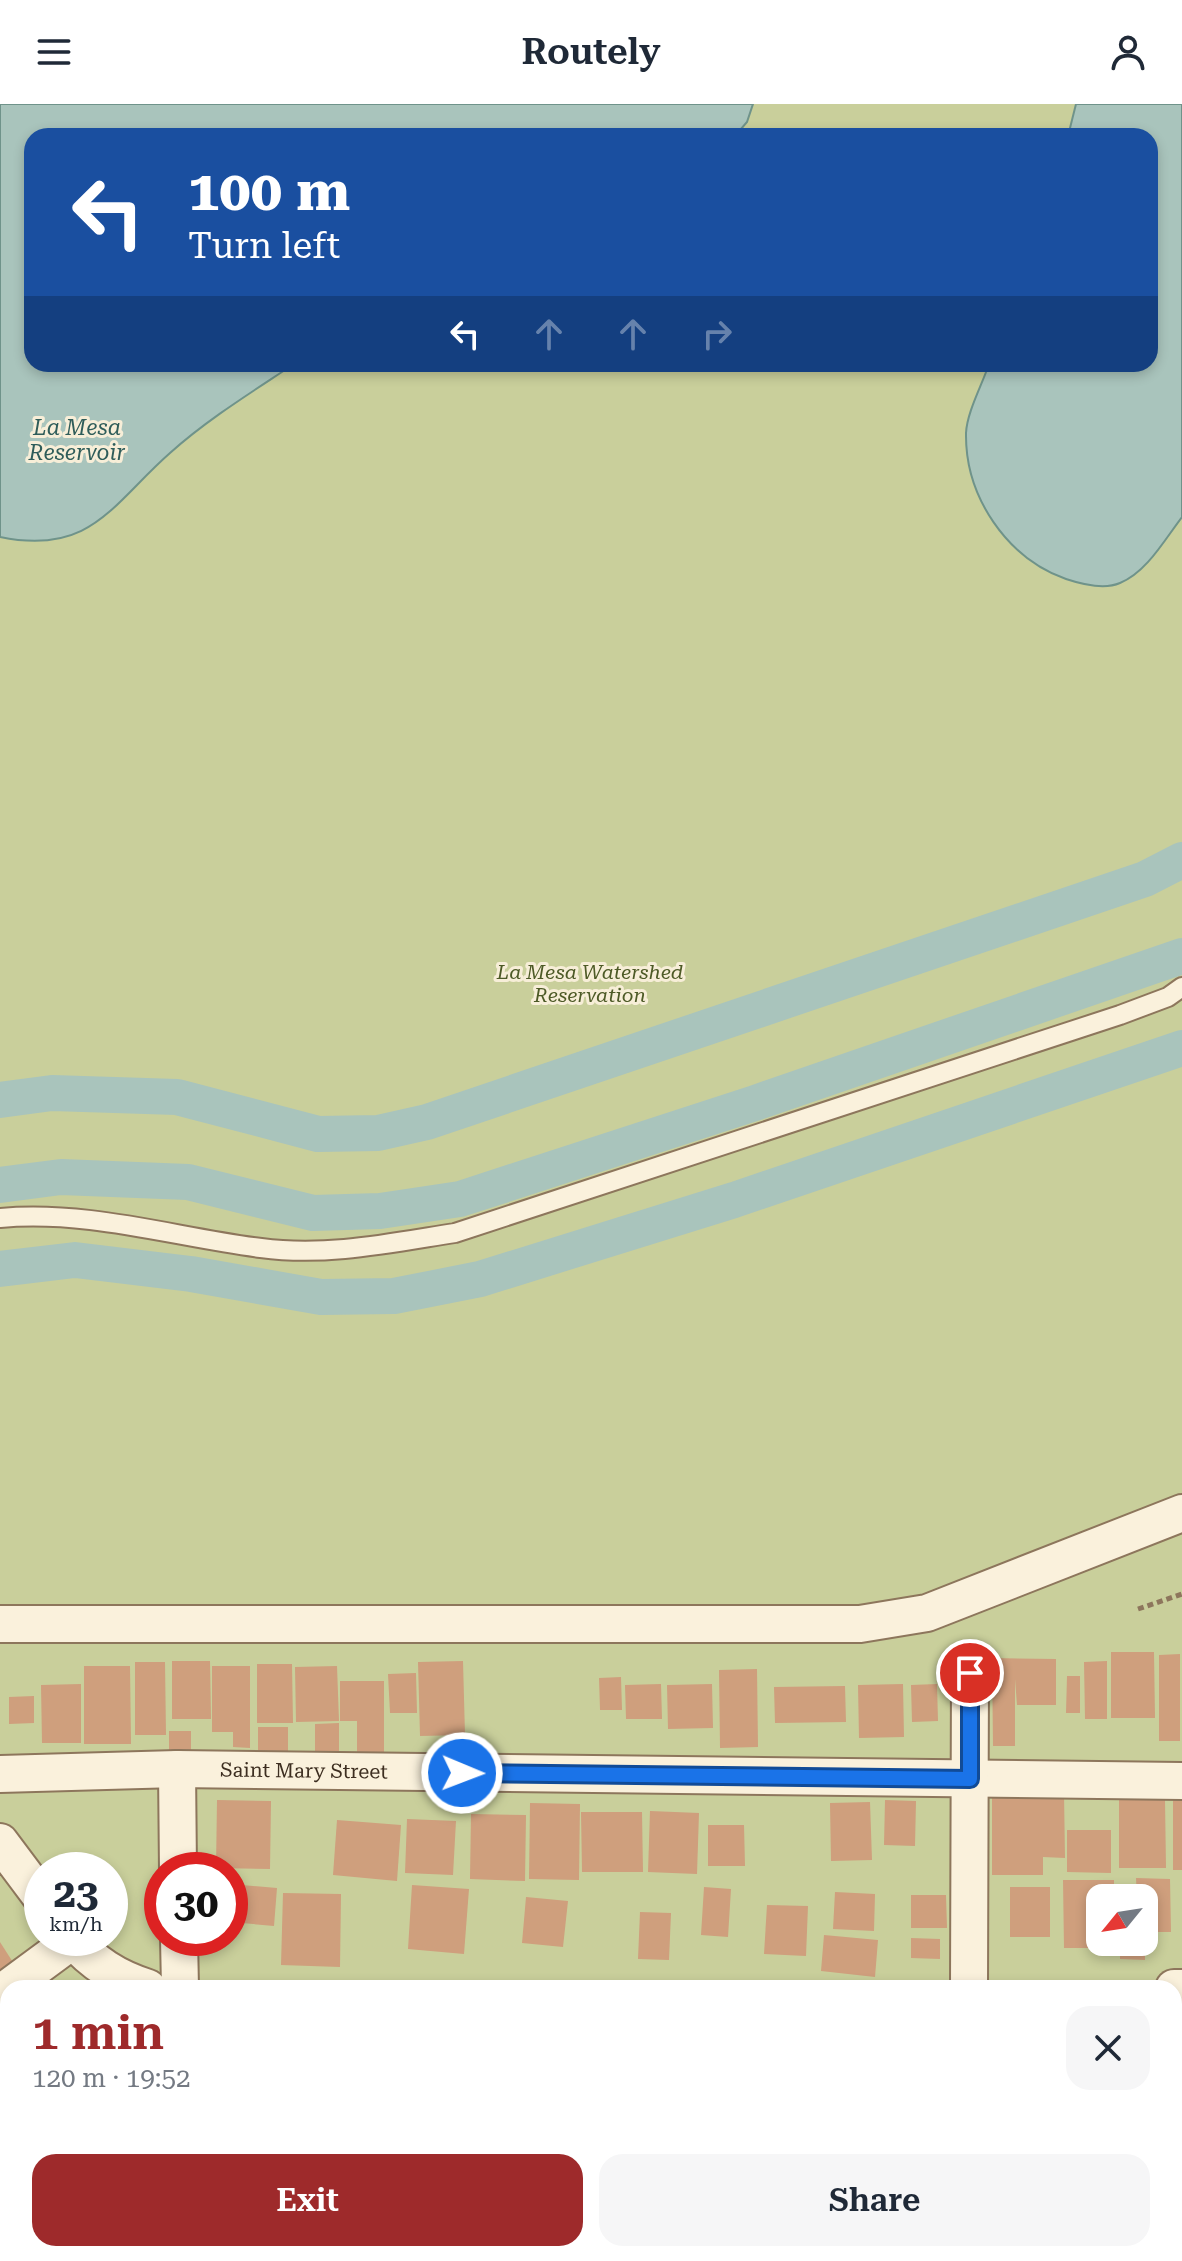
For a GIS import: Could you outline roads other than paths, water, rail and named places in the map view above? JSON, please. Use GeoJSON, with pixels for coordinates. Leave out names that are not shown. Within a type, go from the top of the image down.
{"type":"FeatureCollection","features":[{"type":"Feature","properties":{"kind":"street"},"geometry":{"type":"LineString","coordinates":[[0,1624],[860,1624],[927,1613],[1182,1513]]}},
{"type":"Feature","properties":{"kind":"street"},"geometry":{"type":"LineString","coordinates":[[969,1980],[970,1673]]}},
{"type":"Feature","properties":{"kind":"street"},"geometry":{"type":"LineString","coordinates":[[177,1769],[178,1852]]}},
{"type":"Feature","properties":{"kind":"street","name":"Saint Mary Street"},"geometry":{"type":"LineString","coordinates":[[0,1774],[177,1769],[1182,1781]]}},
{"type":"Feature","properties":{"kind":"street"},"geometry":{"type":"LineString","coordinates":[[0,1842],[24,1874]]}},
{"type":"Feature","properties":{"kind":"street"},"geometry":{"type":"LineString","coordinates":[[18,1980],[50,1956]]}},
{"type":"Feature","properties":{"kind":"street"},"geometry":{"type":"LineString","coordinates":[[88,1956],[96,1964],[124,1980]]}},
{"type":"Feature","properties":{"kind":"street"},"geometry":{"type":"LineString","coordinates":[[179,1956],[180,1980]]}},
{"type":"Feature","properties":{"kind":"lane"},"geometry":{"type":"LineString","coordinates":[[0,1218],[123,1222],[263,1249],[350,1250],[455,1233],[1120,1015],[1168,997],[1182,987]]}},
{"type":"Feature","properties":{"kind":"water","name":"La Mesa Reservoir"},"geometry":{"type":"Polygon","coordinates":[[[0,104],[753,104],[742,128],[24,128],[24,372],[282,372],[185,441],[97,521],[57,539],[31,541],[0,537],[0,104]]]}},
{"type":"Feature","properties":{"kind":"water"},"geometry":{"type":"Polygon","coordinates":[[[1076,104],[1182,104],[1182,517],[1139,571],[1120,583],[1107,586],[1066,579],[1025,556],[1008,540],[982,502],[973,480],[966,433],[986,372],[1158,372],[1158,128],[1070,128],[1076,104]]]}},
{"type":"Feature","properties":{"kind":"waterway"},"geometry":{"type":"LineString","coordinates":[[0,1100],[52,1093],[177,1097],[318,1134],[378,1133],[427,1122],[1145,879],[1182,860]]}},
{"type":"Feature","properties":{"kind":"waterway"},"geometry":{"type":"LineString","coordinates":[[0,1185],[61,1177],[188,1182],[313,1213],[380,1211],[460,1199],[755,1103],[1182,956]]}},
{"type":"Feature","properties":{"kind":"waterway"},"geometry":{"type":"LineString","coordinates":[[0,1269],[75,1260],[191,1274],[321,1297],[394,1296],[480,1279],[734,1200],[1182,1048]]}},
{"type":"Feature","properties":{"kind":"park label","name":"La Mesa Watershed Reservation"},"geometry":{"type":"Point","coordinates":[590,984]}}]}
